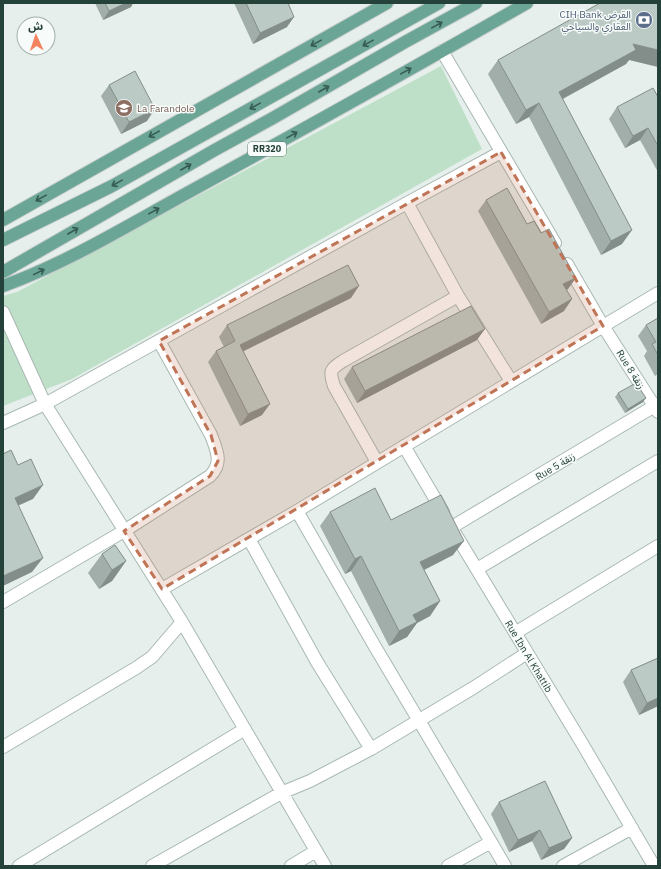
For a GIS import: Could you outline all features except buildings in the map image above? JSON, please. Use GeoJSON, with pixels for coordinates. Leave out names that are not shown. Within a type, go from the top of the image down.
{"type":"FeatureCollection","features":[{"type":"Feature","properties":{"kind":"main road"},"geometry":{"type":"LineString","coordinates":[[3,220],[387,3]]}},
{"type":"Feature","properties":{"kind":"main road"},"geometry":{"type":"LineString","coordinates":[[3,240],[49,219],[112,186],[439,3]]}},
{"type":"Feature","properties":{"kind":"main road","name":"RR320"},"geometry":{"type":"LineString","coordinates":[[3,272],[213,151],[476,3]]}},
{"type":"Feature","properties":{"kind":"main road","name":"RR320"},"geometry":{"type":"LineString","coordinates":[[3,286],[30,276],[68,258],[527,3]]}},
{"type":"Feature","properties":{"kind":"street","name":"Rue 8 زنقة"},"geometry":{"type":"LineString","coordinates":[[442,51],[603,326],[657,408]]}},
{"type":"Feature","properties":{"kind":"street"},"geometry":{"type":"LineString","coordinates":[[3,424],[45,404],[407,203],[502,152]]}},
{"type":"Feature","properties":{"kind":"street"},"geometry":{"type":"LineString","coordinates":[[407,203],[458,296],[511,381]]}},
{"type":"Feature","properties":{"kind":"street"},"geometry":{"type":"LineString","coordinates":[[162,589],[297,511],[658,293]]}},
{"type":"Feature","properties":{"kind":"street"},"geometry":{"type":"LineString","coordinates":[[377,462],[334,386],[331,372],[334,367],[343,361],[458,296]]}},
{"type":"Feature","properties":{"kind":"street"},"geometry":{"type":"LineString","coordinates":[[3,312],[45,404],[162,589],[325,866]]}},
{"type":"Feature","properties":{"kind":"street"},"geometry":{"type":"LineString","coordinates":[[3,602],[124,531],[210,476],[216,470],[218,461],[217,451],[211,436],[160,341]]}},
{"type":"Feature","properties":{"kind":"street","name":"Rue 5 زنقة"},"geometry":{"type":"LineString","coordinates":[[452,527],[657,408]]}},
{"type":"Feature","properties":{"kind":"street","name":"Rue Ibn Al Khattib"},"geometry":{"type":"LineString","coordinates":[[404,446],[654,866]]}},
{"type":"Feature","properties":{"kind":"street"},"geometry":{"type":"LineString","coordinates":[[477,568],[658,461]]}},
{"type":"Feature","properties":{"kind":"street"},"geometry":{"type":"LineString","coordinates":[[297,511],[370,638],[420,720],[505,866]]}},
{"type":"Feature","properties":{"kind":"street"},"geometry":{"type":"LineString","coordinates":[[249,539],[317,662],[371,749]]}},
{"type":"Feature","properties":{"kind":"street"},"geometry":{"type":"LineString","coordinates":[[515,633],[658,546]]}},
{"type":"Feature","properties":{"kind":"street"},"geometry":{"type":"LineString","coordinates":[[3,747],[136,668],[152,656],[182,622]]}},
{"type":"Feature","properties":{"kind":"street"},"geometry":{"type":"LineString","coordinates":[[152,866],[281,793],[310,781],[371,749],[473,688],[527,653]]}},
{"type":"Feature","properties":{"kind":"street"},"geometry":{"type":"LineString","coordinates":[[19,866],[245,729]]}},
{"type":"Feature","properties":{"kind":"street"},"geometry":{"type":"LineString","coordinates":[[563,866],[632,828]]}},
{"type":"Feature","properties":{"kind":"street"},"geometry":{"type":"LineString","coordinates":[[448,866],[491,842]]}},
{"type":"Feature","properties":{"kind":"street"},"geometry":{"type":"LineString","coordinates":[[291,866],[316,851]]}},
{"type":"Feature","properties":{"kind":"highlighted area"},"geometry":{"type":"Polygon","coordinates":[[[501,152],[603,326],[162,589],[124,531],[210,476],[218,461],[211,435],[159,341],[501,152]]]}},
{"type":"Feature","properties":{"kind":"green space"},"geometry":{"type":"Polygon","coordinates":[[[441,66],[482,149],[72,379],[3,406],[3,296],[17,292],[441,66]]]}},
{"type":"Feature","properties":{"kind":"place","name":"CIH Bank القرض العقاري والسياحي"},"geometry":{"type":"Point","coordinates":[644,20]}},
{"type":"Feature","properties":{"kind":"place","name":"La Farandole"},"geometry":{"type":"Point","coordinates":[124,108]}}]}
